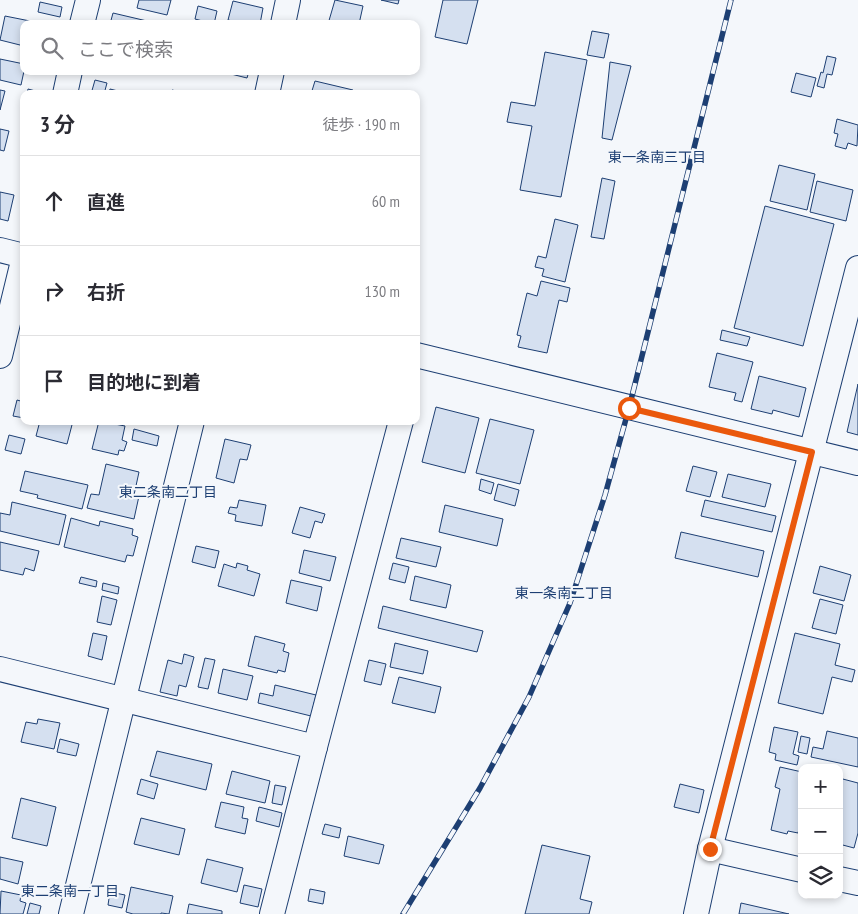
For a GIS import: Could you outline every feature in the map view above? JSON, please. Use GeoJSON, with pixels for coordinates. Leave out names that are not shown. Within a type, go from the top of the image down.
{"type":"FeatureCollection","features":[{"type":"Feature","properties":{"kind":"street"},"geometry":{"type":"LineString","coordinates":[[83,20],[88,0]]}},
{"type":"Feature","properties":{"kind":"street"},"geometry":{"type":"LineString","coordinates":[[284,20],[288,0]]}},
{"type":"Feature","properties":{"kind":"street"},"geometry":{"type":"LineString","coordinates":[[66,90],[69,75]]}},
{"type":"Feature","properties":{"kind":"street"},"geometry":{"type":"LineString","coordinates":[[268,90],[271,75]]}},
{"type":"Feature","properties":{"kind":"street"},"geometry":{"type":"LineString","coordinates":[[0,250],[20,256]]}},
{"type":"Feature","properties":{"kind":"street"},"geometry":{"type":"LineString","coordinates":[[696,914],[710,849],[858,268]]}},
{"type":"Feature","properties":{"kind":"street"},"geometry":{"type":"LineString","coordinates":[[0,356],[20,274]]}},
{"type":"Feature","properties":{"kind":"street"},"geometry":{"type":"LineString","coordinates":[[420,360],[858,463]]}},
{"type":"Feature","properties":{"kind":"street"},"geometry":{"type":"LineString","coordinates":[[71,914],[191,425]]}},
{"type":"Feature","properties":{"kind":"street"},"geometry":{"type":"LineString","coordinates":[[272,914],[401,425]]}},
{"type":"Feature","properties":{"kind":"street"},"geometry":{"type":"LineString","coordinates":[[0,669],[315,747]]}},
{"type":"Feature","properties":{"kind":"street"},"geometry":{"type":"LineString","coordinates":[[710,849],[798,869]]}},
{"type":"Feature","properties":{"kind":"street"},"geometry":{"type":"LineString","coordinates":[[843,880],[858,883]]}},
{"type":"Feature","properties":{"kind":"building"},"geometry":{"type":"Polygon","coordinates":[[[139,0],[171,0],[167,15],[137,8],[139,0]]]}},
{"type":"Feature","properties":{"kind":"building"},"geometry":{"type":"Polygon","coordinates":[[[335,0],[363,6],[360,20],[329,20],[335,0]]]}},
{"type":"Feature","properties":{"kind":"building"},"geometry":{"type":"Polygon","coordinates":[[[381,0],[399,0],[398,4],[381,0]]]}},
{"type":"Feature","properties":{"kind":"building"},"geometry":{"type":"Polygon","coordinates":[[[443,0],[478,0],[467,44],[435,37],[443,0]]]}},
{"type":"Feature","properties":{"kind":"building"},"geometry":{"type":"Polygon","coordinates":[[[233,1],[263,8],[261,20],[228,20],[233,1]]]}},
{"type":"Feature","properties":{"kind":"building"},"geometry":{"type":"Polygon","coordinates":[[[40,2],[62,7],[60,17],[38,12],[40,2]]]}},
{"type":"Feature","properties":{"kind":"building"},"geometry":{"type":"Polygon","coordinates":[[[198,6],[217,11],[215,20],[195,19],[198,6]]]}},
{"type":"Feature","properties":{"kind":"building"},"geometry":{"type":"Polygon","coordinates":[[[113,13],[143,20],[111,20],[113,13]]]}},
{"type":"Feature","properties":{"kind":"building"},"geometry":{"type":"Polygon","coordinates":[[[5,16],[25,20],[20,20],[20,45],[0,40],[5,16]]]}},
{"type":"Feature","properties":{"kind":"building"},"geometry":{"type":"Polygon","coordinates":[[[592,31],[609,34],[604,58],[587,55],[592,31]]]}},
{"type":"Feature","properties":{"kind":"building"},"geometry":{"type":"Polygon","coordinates":[[[545,52],[587,60],[561,197],[520,190],[532,126],[507,122],[511,102],[535,106],[545,52]]]}},
{"type":"Feature","properties":{"kind":"building"},"geometry":{"type":"Polygon","coordinates":[[[827,56],[836,58],[832,75],[827,74],[824,88],[817,86],[821,72],[823,73],[827,56]]]}},
{"type":"Feature","properties":{"kind":"building"},"geometry":{"type":"Polygon","coordinates":[[[0,59],[20,63],[20,75],[23,75],[21,85],[0,80],[0,59]]]}},
{"type":"Feature","properties":{"kind":"building"},"geometry":{"type":"Polygon","coordinates":[[[610,62],[631,66],[612,140],[602,138],[610,62]]]}},
{"type":"Feature","properties":{"kind":"building"},"geometry":{"type":"Polygon","coordinates":[[[796,73],[816,78],[811,97],[791,92],[796,73]]]}},
{"type":"Feature","properties":{"kind":"building"},"geometry":{"type":"Polygon","coordinates":[[[235,75],[248,75],[247,78],[235,75]]]}},
{"type":"Feature","properties":{"kind":"building"},"geometry":{"type":"Polygon","coordinates":[[[95,80],[107,83],[105,90],[92,90],[95,80]]]}},
{"type":"Feature","properties":{"kind":"building"},"geometry":{"type":"Polygon","coordinates":[[[315,81],[353,90],[312,90],[315,81]]]}},
{"type":"Feature","properties":{"kind":"building"},"geometry":{"type":"Polygon","coordinates":[[[0,90],[5,91],[0,110],[0,90]]]}},
{"type":"Feature","properties":{"kind":"building"},"geometry":{"type":"Polygon","coordinates":[[[837,119],[858,125],[857,146],[848,143],[846,149],[835,146],[838,134],[834,133],[837,119]]]}},
{"type":"Feature","properties":{"kind":"building"},"geometry":{"type":"Polygon","coordinates":[[[0,129],[9,131],[4,151],[0,150],[0,129]]]}},
{"type":"Feature","properties":{"kind":"building"},"geometry":{"type":"Polygon","coordinates":[[[779,165],[815,174],[807,210],[770,201],[779,165]]]}},
{"type":"Feature","properties":{"kind":"building"},"geometry":{"type":"Polygon","coordinates":[[[602,178],[615,181],[604,239],[591,237],[602,178]]]}},
{"type":"Feature","properties":{"kind":"building"},"geometry":{"type":"Polygon","coordinates":[[[817,181],[853,190],[846,221],[810,212],[817,181]]]}},
{"type":"Feature","properties":{"kind":"building"},"geometry":{"type":"Polygon","coordinates":[[[0,192],[14,195],[8,221],[0,219],[0,192]]]}},
{"type":"Feature","properties":{"kind":"building"},"geometry":{"type":"Polygon","coordinates":[[[765,206],[834,224],[803,346],[734,328],[765,206]]]}},
{"type":"Feature","properties":{"kind":"building"},"geometry":{"type":"Polygon","coordinates":[[[555,219],[578,225],[565,282],[542,276],[544,269],[535,267],[538,256],[546,258],[555,219]]]}},
{"type":"Feature","properties":{"kind":"building"},"geometry":{"type":"Polygon","coordinates":[[[541,281],[570,288],[567,302],[559,300],[547,353],[518,347],[521,336],[517,335],[527,293],[537,296],[541,281]]]}},
{"type":"Feature","properties":{"kind":"building"},"geometry":{"type":"Polygon","coordinates":[[[722,330],[750,337],[747,346],[720,340],[722,330]]]}},
{"type":"Feature","properties":{"kind":"building"},"geometry":{"type":"Polygon","coordinates":[[[717,353],[753,362],[742,402],[734,400],[736,393],[709,387],[717,353]]]}},
{"type":"Feature","properties":{"kind":"building"},"geometry":{"type":"Polygon","coordinates":[[[759,376],[806,388],[799,417],[773,410],[772,414],[751,409],[759,376]]]}},
{"type":"Feature","properties":{"kind":"building"},"geometry":{"type":"Polygon","coordinates":[[[858,384],[858,435],[847,432],[858,384]]]}},
{"type":"Feature","properties":{"kind":"building"},"geometry":{"type":"Polygon","coordinates":[[[17,400],[20,401],[20,417],[13,416],[17,400]]]}},
{"type":"Feature","properties":{"kind":"building"},"geometry":{"type":"Polygon","coordinates":[[[436,407],[479,418],[465,473],[422,462],[436,407]]]}},
{"type":"Feature","properties":{"kind":"building"},"geometry":{"type":"Polygon","coordinates":[[[490,419],[534,430],[520,484],[476,473],[490,419]]]}},
{"type":"Feature","properties":{"kind":"building"},"geometry":{"type":"Polygon","coordinates":[[[39,425],[72,425],[67,444],[36,436],[39,425]]]}},
{"type":"Feature","properties":{"kind":"building"},"geometry":{"type":"Polygon","coordinates":[[[98,425],[125,426],[122,440],[127,442],[124,451],[119,450],[118,455],[92,449],[98,425]]]}},
{"type":"Feature","properties":{"kind":"building"},"geometry":{"type":"Polygon","coordinates":[[[134,429],[159,436],[157,446],[132,440],[134,429]]]}},
{"type":"Feature","properties":{"kind":"building"},"geometry":{"type":"Polygon","coordinates":[[[9,435],[25,439],[21,454],[5,450],[9,435]]]}},
{"type":"Feature","properties":{"kind":"building"},"geometry":{"type":"Polygon","coordinates":[[[225,439],[251,445],[247,460],[240,459],[234,483],[216,478],[225,439]]]}},
{"type":"Feature","properties":{"kind":"building"},"geometry":{"type":"Polygon","coordinates":[[[106,464],[139,472],[134,495],[139,496],[134,519],[87,508],[91,494],[99,495],[106,464]]]}},
{"type":"Feature","properties":{"kind":"building"},"geometry":{"type":"Polygon","coordinates":[[[693,466],[717,472],[710,497],[686,491],[693,466]]]}},
{"type":"Feature","properties":{"kind":"building"},"geometry":{"type":"Polygon","coordinates":[[[25,471],[88,485],[82,509],[37,498],[38,495],[20,491],[25,471]]]}},
{"type":"Feature","properties":{"kind":"building"},"geometry":{"type":"Polygon","coordinates":[[[728,474],[771,484],[765,507],[722,497],[728,474]]]}},
{"type":"Feature","properties":{"kind":"building"},"geometry":{"type":"Polygon","coordinates":[[[481,479],[494,483],[491,494],[479,490],[481,479]]]}},
{"type":"Feature","properties":{"kind":"building"},"geometry":{"type":"Polygon","coordinates":[[[498,484],[519,490],[515,506],[494,500],[498,484]]]}},
{"type":"Feature","properties":{"kind":"building"},"geometry":{"type":"Polygon","coordinates":[[[239,500],[266,505],[262,526],[235,521],[236,515],[228,513],[230,507],[237,508],[239,500]]]}},
{"type":"Feature","properties":{"kind":"building"},"geometry":{"type":"Polygon","coordinates":[[[705,500],[776,516],[772,532],[701,516],[705,500]]]}},
{"type":"Feature","properties":{"kind":"building"},"geometry":{"type":"Polygon","coordinates":[[[12,502],[66,515],[59,545],[0,531],[0,513],[10,515],[12,502]]]}},
{"type":"Feature","properties":{"kind":"building"},"geometry":{"type":"Polygon","coordinates":[[[445,505],[503,519],[497,546],[439,532],[445,505]]]}},
{"type":"Feature","properties":{"kind":"building"},"geometry":{"type":"Polygon","coordinates":[[[300,507],[325,514],[322,523],[315,521],[310,538],[292,533],[300,507]]]}},
{"type":"Feature","properties":{"kind":"building"},"geometry":{"type":"Polygon","coordinates":[[[71,518],[99,526],[100,521],[133,529],[132,535],[138,537],[133,556],[127,555],[125,562],[64,547],[71,518]]]}},
{"type":"Feature","properties":{"kind":"building"},"geometry":{"type":"Polygon","coordinates":[[[681,532],[764,551],[758,577],[675,558],[681,532]]]}},
{"type":"Feature","properties":{"kind":"building"},"geometry":{"type":"Polygon","coordinates":[[[401,538],[441,547],[436,567],[396,558],[401,538]]]}},
{"type":"Feature","properties":{"kind":"building"},"geometry":{"type":"Polygon","coordinates":[[[0,542],[39,551],[34,571],[25,568],[23,575],[0,570],[0,542]]]}},
{"type":"Feature","properties":{"kind":"building"},"geometry":{"type":"Polygon","coordinates":[[[196,546],[219,551],[215,568],[192,562],[196,546]]]}},
{"type":"Feature","properties":{"kind":"building"},"geometry":{"type":"Polygon","coordinates":[[[304,550],[336,557],[330,581],[299,573],[304,550]]]}},
{"type":"Feature","properties":{"kind":"building"},"geometry":{"type":"Polygon","coordinates":[[[237,563],[248,566],[247,570],[260,574],[254,596],[218,586],[224,564],[236,568],[237,563]]]}},
{"type":"Feature","properties":{"kind":"building"},"geometry":{"type":"Polygon","coordinates":[[[393,563],[409,567],[405,583],[389,579],[393,563]]]}},
{"type":"Feature","properties":{"kind":"building"},"geometry":{"type":"Polygon","coordinates":[[[820,566],[851,575],[844,601],[813,593],[820,566]]]}},
{"type":"Feature","properties":{"kind":"building"},"geometry":{"type":"Polygon","coordinates":[[[415,576],[451,585],[446,608],[410,600],[415,576]]]}},
{"type":"Feature","properties":{"kind":"building"},"geometry":{"type":"Polygon","coordinates":[[[81,577],[97,581],[96,587],[79,583],[81,577]]]}},
{"type":"Feature","properties":{"kind":"building"},"geometry":{"type":"Polygon","coordinates":[[[291,580],[322,587],[317,611],[286,603],[291,580]]]}},
{"type":"Feature","properties":{"kind":"building"},"geometry":{"type":"Polygon","coordinates":[[[103,583],[119,587],[118,594],[102,590],[103,583]]]}},
{"type":"Feature","properties":{"kind":"building"},"geometry":{"type":"Polygon","coordinates":[[[102,596],[117,600],[111,625],[97,622],[102,596]]]}},
{"type":"Feature","properties":{"kind":"building"},"geometry":{"type":"Polygon","coordinates":[[[820,599],[843,605],[836,634],[812,628],[820,599]]]}},
{"type":"Feature","properties":{"kind":"building"},"geometry":{"type":"Polygon","coordinates":[[[383,606],[483,631],[477,652],[378,628],[383,606]]]}},
{"type":"Feature","properties":{"kind":"building"},"geometry":{"type":"Polygon","coordinates":[[[93,633],[107,636],[102,660],[88,656],[93,633]]]}},
{"type":"Feature","properties":{"kind":"building"},"geometry":{"type":"Polygon","coordinates":[[[795,633],[840,644],[835,665],[855,670],[852,682],[832,677],[823,714],[778,703],[795,633]]]}},
{"type":"Feature","properties":{"kind":"building"},"geometry":{"type":"Polygon","coordinates":[[[255,636],[285,644],[283,651],[289,653],[285,672],[278,670],[277,673],[248,666],[255,636]]]}},
{"type":"Feature","properties":{"kind":"building"},"geometry":{"type":"Polygon","coordinates":[[[395,643],[428,651],[423,674],[390,667],[395,643]]]}},
{"type":"Feature","properties":{"kind":"building"},"geometry":{"type":"Polygon","coordinates":[[[184,654],[194,657],[186,687],[179,685],[177,696],[160,692],[168,660],[182,664],[184,654]]]}},
{"type":"Feature","properties":{"kind":"building"},"geometry":{"type":"Polygon","coordinates":[[[205,658],[215,660],[208,689],[198,687],[205,658]]]}},
{"type":"Feature","properties":{"kind":"building"},"geometry":{"type":"Polygon","coordinates":[[[369,660],[386,664],[381,685],[364,681],[369,660]]]}},
{"type":"Feature","properties":{"kind":"building"},"geometry":{"type":"Polygon","coordinates":[[[223,669],[253,676],[247,700],[218,693],[223,669]]]}},
{"type":"Feature","properties":{"kind":"building"},"geometry":{"type":"Polygon","coordinates":[[[399,677],[441,687],[435,713],[392,703],[399,677]]]}},
{"type":"Feature","properties":{"kind":"building"},"geometry":{"type":"Polygon","coordinates":[[[275,685],[316,695],[311,716],[258,703],[260,693],[273,696],[275,685]]]}},
{"type":"Feature","properties":{"kind":"building"},"geometry":{"type":"Polygon","coordinates":[[[38,719],[60,723],[54,749],[21,742],[26,722],[37,724],[38,719]]]}},
{"type":"Feature","properties":{"kind":"building"},"geometry":{"type":"Polygon","coordinates":[[[774,727],[798,732],[793,754],[799,756],[797,765],[775,760],[776,754],[769,752],[774,727]]]}},
{"type":"Feature","properties":{"kind":"building"},"geometry":{"type":"Polygon","coordinates":[[[827,731],[858,738],[858,767],[811,757],[813,747],[823,749],[827,731]]]}},
{"type":"Feature","properties":{"kind":"building"},"geometry":{"type":"Polygon","coordinates":[[[801,736],[810,738],[807,754],[798,752],[801,736]]]}},
{"type":"Feature","properties":{"kind":"building"},"geometry":{"type":"Polygon","coordinates":[[[60,739],[79,744],[76,756],[57,752],[60,739]]]}},
{"type":"Feature","properties":{"kind":"building"},"geometry":{"type":"Polygon","coordinates":[[[157,751],[212,764],[206,790],[150,776],[157,751]]]}},
{"type":"Feature","properties":{"kind":"building"},"geometry":{"type":"Polygon","coordinates":[[[780,767],[798,771],[798,833],[788,831],[787,834],[771,830],[780,789],[775,787],[780,767]]]}},
{"type":"Feature","properties":{"kind":"building"},"geometry":{"type":"Polygon","coordinates":[[[232,771],[270,781],[265,803],[226,794],[232,771]]]}},
{"type":"Feature","properties":{"kind":"building"},"geometry":{"type":"Polygon","coordinates":[[[141,779],[158,784],[154,799],[137,794],[141,779]]]}},
{"type":"Feature","properties":{"kind":"building"},"geometry":{"type":"Polygon","coordinates":[[[843,779],[858,783],[858,833],[854,848],[843,845],[843,779]]]}},
{"type":"Feature","properties":{"kind":"building"},"geometry":{"type":"Polygon","coordinates":[[[680,784],[704,790],[699,813],[674,807],[680,784]]]}},
{"type":"Feature","properties":{"kind":"building"},"geometry":{"type":"Polygon","coordinates":[[[275,785],[286,787],[282,805],[272,803],[275,785]]]}},
{"type":"Feature","properties":{"kind":"building"},"geometry":{"type":"Polygon","coordinates":[[[21,798],[56,807],[47,846],[12,838],[21,798]]]}},
{"type":"Feature","properties":{"kind":"building"},"geometry":{"type":"Polygon","coordinates":[[[221,802],[244,807],[242,818],[248,819],[245,834],[215,827],[221,802]]]}},
{"type":"Feature","properties":{"kind":"building"},"geometry":{"type":"Polygon","coordinates":[[[259,807],[282,813],[279,827],[256,821],[259,807]]]}},
{"type":"Feature","properties":{"kind":"building"},"geometry":{"type":"Polygon","coordinates":[[[141,818],[185,829],[179,855],[134,844],[141,818]]]}},
{"type":"Feature","properties":{"kind":"building"},"geometry":{"type":"Polygon","coordinates":[[[325,824],[341,828],[339,838],[322,834],[325,824]]]}},
{"type":"Feature","properties":{"kind":"building"},"geometry":{"type":"Polygon","coordinates":[[[348,836],[384,845],[379,864],[344,856],[348,836]]]}},
{"type":"Feature","properties":{"kind":"building"},"geometry":{"type":"Polygon","coordinates":[[[542,845],[590,856],[580,899],[592,902],[589,914],[525,914],[542,845]]]}},
{"type":"Feature","properties":{"kind":"building"},"geometry":{"type":"Polygon","coordinates":[[[0,857],[23,862],[18,884],[0,879],[0,857]]]}},
{"type":"Feature","properties":{"kind":"building"},"geometry":{"type":"Polygon","coordinates":[[[207,859],[243,868],[237,892],[201,883],[207,859]]]}},
{"type":"Feature","properties":{"kind":"building"},"geometry":{"type":"Polygon","coordinates":[[[244,885],[262,889],[258,907],[240,903],[244,885]]]}},
{"type":"Feature","properties":{"kind":"building"},"geometry":{"type":"Polygon","coordinates":[[[131,887],[173,896],[169,914],[133,914],[126,912],[131,887]]]}},
{"type":"Feature","properties":{"kind":"building"},"geometry":{"type":"Polygon","coordinates":[[[310,889],[325,892],[323,904],[308,901],[310,889]]]}},
{"type":"Feature","properties":{"kind":"building"},"geometry":{"type":"Polygon","coordinates":[[[1,891],[21,895],[20,901],[26,903],[23,914],[0,914],[1,891]]]}},
{"type":"Feature","properties":{"kind":"building"},"geometry":{"type":"Polygon","coordinates":[[[110,892],[125,895],[122,908],[108,905],[110,892]]]}},
{"type":"Feature","properties":{"kind":"building"},"geometry":{"type":"Polygon","coordinates":[[[30,903],[41,906],[39,914],[27,914],[30,903]]]}},
{"type":"Feature","properties":{"kind":"building"},"geometry":{"type":"Polygon","coordinates":[[[741,903],[789,914],[739,914],[741,903]]]}},
{"type":"Feature","properties":{"kind":"building"},"geometry":{"type":"Polygon","coordinates":[[[189,904],[222,911],[222,914],[187,914],[189,904]]]}},
{"type":"Feature","properties":{"kind":"railway"},"geometry":{"type":"LineString","coordinates":[[403,914],[480,788],[529,697],[570,603],[605,495],[629,408],[731,0]]}},
{"type":"Feature","properties":{"kind":"district","name":"東一条南三丁目"},"geometry":{"type":"Point","coordinates":[657,157]}},
{"type":"Feature","properties":{"kind":"district","name":"東二条南二丁目"},"geometry":{"type":"Point","coordinates":[168,492]}},
{"type":"Feature","properties":{"kind":"district","name":"東一条南二丁目"},"geometry":{"type":"Point","coordinates":[564,593]}},
{"type":"Feature","properties":{"kind":"district","name":"東二条南一丁目"},"geometry":{"type":"Point","coordinates":[70,891]}},
{"type":"Feature","properties":{"kind":"route"},"geometry":{"type":"LineString","coordinates":[[629,408],[812,452],[710,849]]}}]}
